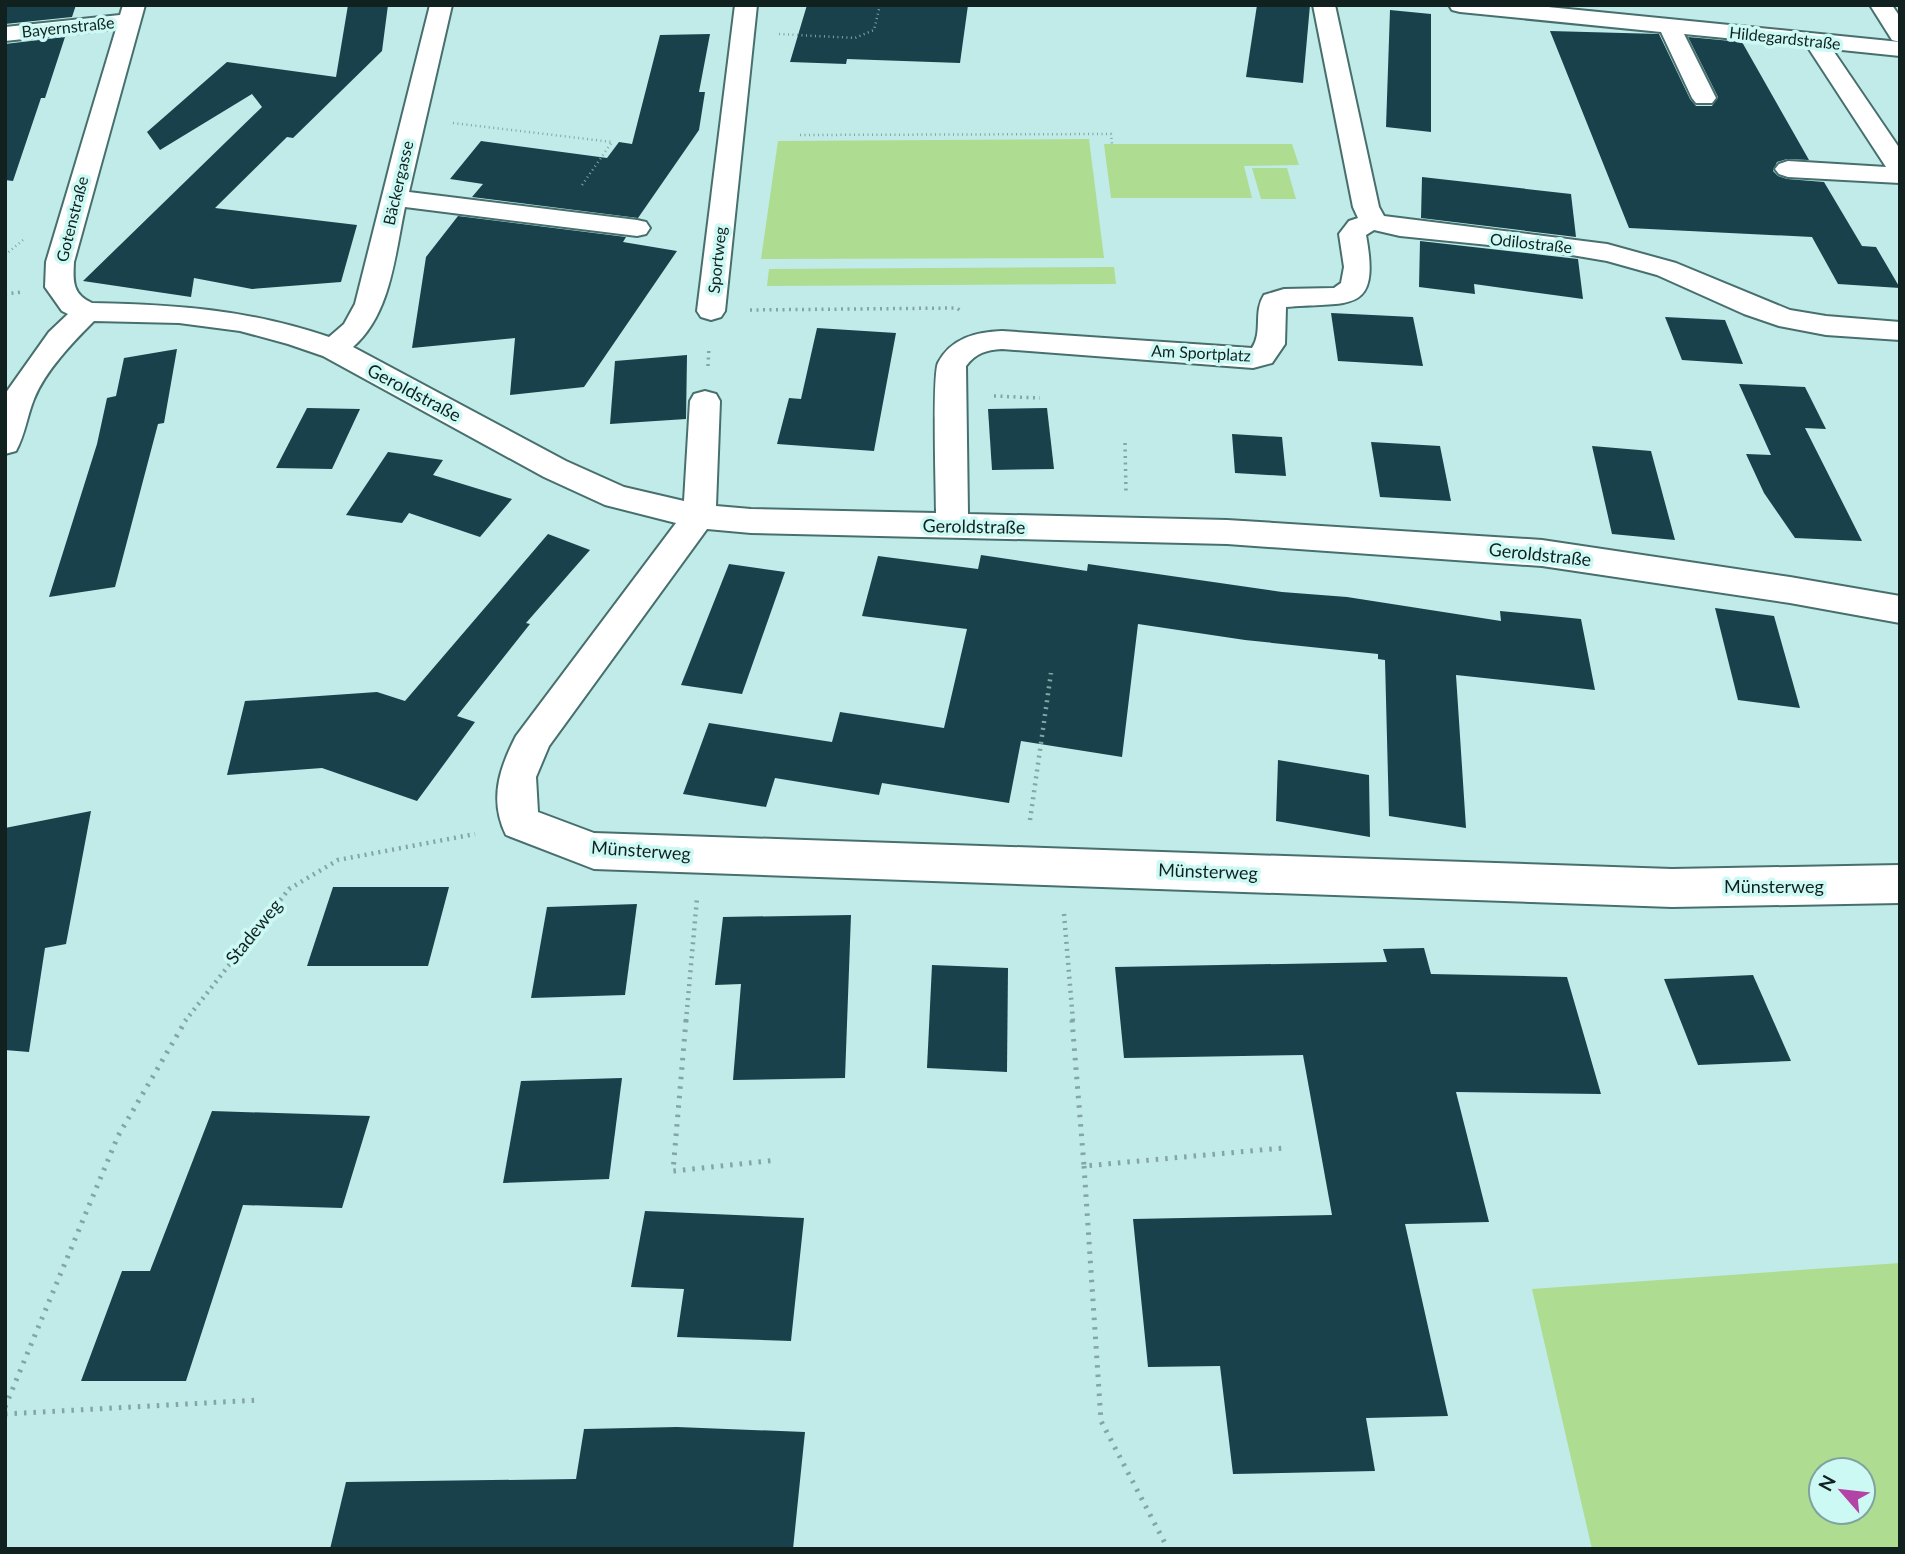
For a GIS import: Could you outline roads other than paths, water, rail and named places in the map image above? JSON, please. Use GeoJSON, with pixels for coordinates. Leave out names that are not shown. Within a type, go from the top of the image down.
{"type":"FeatureCollection","features":[{"type":"Feature","properties":{"kind":"street","name":"Bäckergasse"},"geometry":{"type":"LineString","coordinates":[[332,349],[355,330],[369,304],[440,5]]}},
{"type":"Feature","properties":{"kind":"street","name":"Sportweg"},"geometry":{"type":"LineString","coordinates":[[711,311],[746,5]]}},
{"type":"Feature","properties":{"kind":"street"},"geometry":{"type":"LineString","coordinates":[[1324,5],[1366,207],[1373,222]]}},
{"type":"Feature","properties":{"kind":"street","name":"Hildegardstraße"},"geometry":{"type":"LineString","coordinates":[[1460,5],[1900,49]]}},
{"type":"Feature","properties":{"kind":"street"},"geometry":{"type":"LineString","coordinates":[[1881,5],[1900,35]]}},
{"type":"Feature","properties":{"kind":"street","name":"Bayernstraße"},"geometry":{"type":"LineString","coordinates":[[5,34],[132,13]]}},
{"type":"Feature","properties":{"kind":"street","name":"Gotenstraße"},"geometry":{"type":"LineString","coordinates":[[87,312],[72,305],[59,287],[60,262],[132,13]]}},
{"type":"Feature","properties":{"kind":"street"},"geometry":{"type":"LineString","coordinates":[[1670,26],[1704,98]]}},
{"type":"Feature","properties":{"kind":"street"},"geometry":{"type":"LineString","coordinates":[[1815,41],[1900,168]]}},
{"type":"Feature","properties":{"kind":"street"},"geometry":{"type":"LineString","coordinates":[[1788,169],[1900,175]]}},
{"type":"Feature","properties":{"kind":"street"},"geometry":{"type":"LineString","coordinates":[[395,198],[637,228]]}},
{"type":"Feature","properties":{"kind":"street","name":"Odilostraße"},"geometry":{"type":"LineString","coordinates":[[1373,222],[1399,228],[1616,255],[1671,268],[1755,308],[1792,320],[1831,327],[1900,331]]}},
{"type":"Feature","properties":{"kind":"street","name":"Am Sportplatz"},"geometry":{"type":"LineString","coordinates":[[952,526],[951,366],[957,355],[968,346],[1002,340],[1253,358],[1262,356],[1271,342],[1270,308],[1274,301],[1289,296],[1338,297],[1348,293],[1355,285],[1358,275],[1352,234],[1357,227],[1373,222]]}},
{"type":"Feature","properties":{"kind":"street"},"geometry":{"type":"LineString","coordinates":[[5,443],[20,395],[59,339],[87,312]]}},
{"type":"Feature","properties":{"kind":"street","name":"Geroldstraße"},"geometry":{"type":"LineString","coordinates":[[87,312],[179,314],[240,322],[332,349],[616,497],[699,516],[751,521],[1227,532],[1542,553],[1790,590],[1900,610]]}},
{"type":"Feature","properties":{"kind":"street"},"geometry":{"type":"LineString","coordinates":[[699,516],[705,401]]}},
{"type":"Feature","properties":{"kind":"street","name":"Münsterweg"},"geometry":{"type":"LineString","coordinates":[[699,516],[536,735],[519,766],[514,790],[520,823],[594,851],[1672,888],[1900,884]]}}]}
